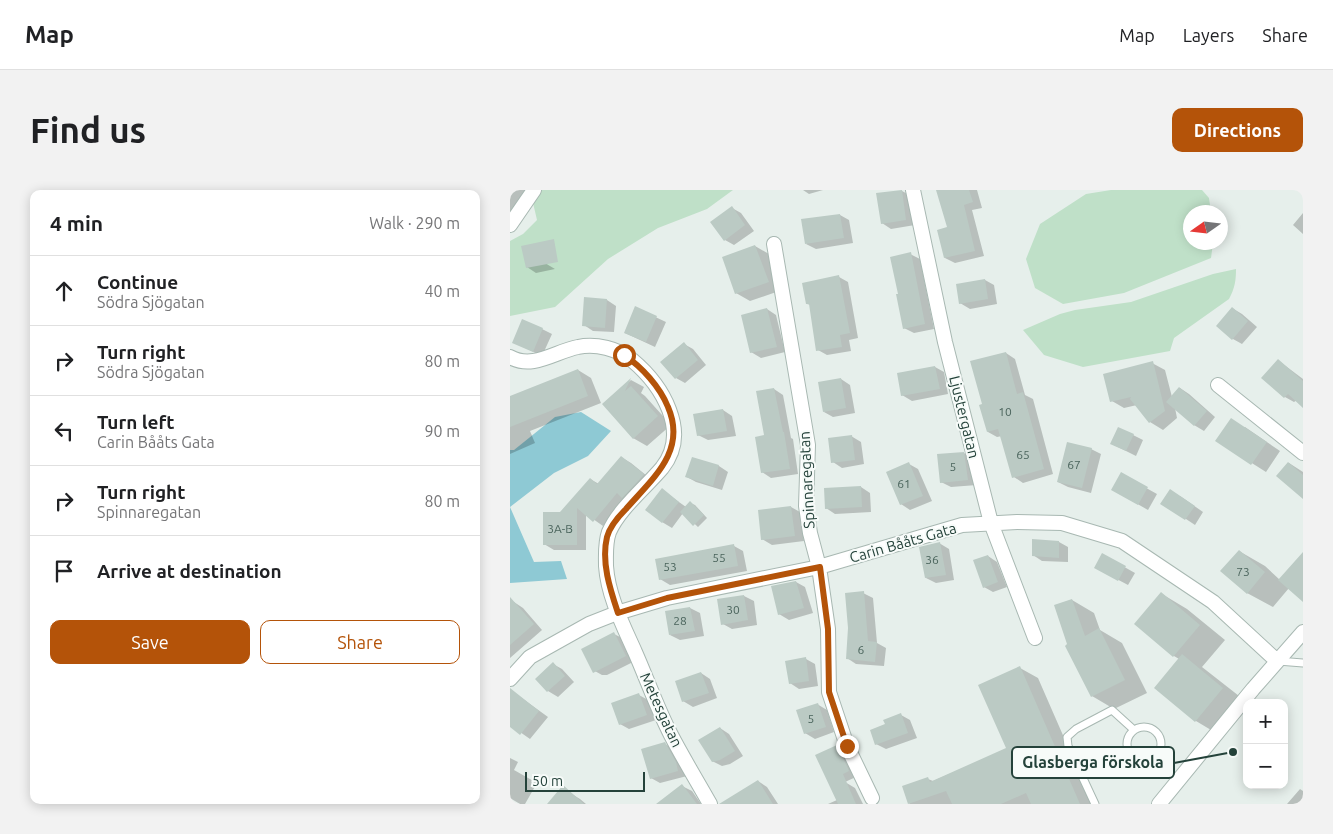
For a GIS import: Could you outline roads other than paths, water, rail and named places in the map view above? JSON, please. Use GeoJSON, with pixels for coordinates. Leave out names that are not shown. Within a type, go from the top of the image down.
{"type":"FeatureCollection","features":[{"type":"Feature","properties":{"kind":"street"},"geometry":{"type":"LineString","coordinates":[[510,225],[534,190]]}},
{"type":"Feature","properties":{"kind":"street","name":"Ljustergatan"},"geometry":{"type":"LineString","coordinates":[[914,190],[945,342],[990,523],[1035,638]]}},
{"type":"Feature","properties":{"kind":"street","name":"Spinnaregatan"},"geometry":{"type":"LineString","coordinates":[[774,244],[808,445],[806,506],[810,533],[820,567],[828,629],[829,692],[847,746],[872,798]]}},
{"type":"Feature","properties":{"kind":"street","name":"Metesgatan"},"geometry":{"type":"LineString","coordinates":[[510,357],[530,362],[585,346],[615,350],[633,360],[656,386],[668,407],[673,420],[672,448],[666,461],[617,518],[607,537],[606,568],[618,613],[670,734],[710,804]]}},
{"type":"Feature","properties":{"kind":"street"},"geometry":{"type":"LineString","coordinates":[[1218,384],[1303,453]]}},
{"type":"Feature","properties":{"kind":"street","name":"Carin Bååts Gata"},"geometry":{"type":"LineString","coordinates":[[510,679],[530,657],[588,624],[618,613],[667,598],[820,567],[962,525],[1017,522],[1062,523],[1122,541],[1213,602],[1277,661]]}},
{"type":"Feature","properties":{"kind":"street"},"geometry":{"type":"LineString","coordinates":[[1159,804],[1303,632]]}},
{"type":"Feature","properties":{"kind":"lane"},"geometry":{"type":"LineString","coordinates":[[1277,661],[1303,663]]}},
{"type":"Feature","properties":{"kind":"lane"},"geometry":{"type":"LineString","coordinates":[[1095,804],[1068,746],[1067,738],[1076,729],[1112,710],[1134,730]]}},
{"type":"Feature","properties":{"kind":"lane"},"geometry":{"type":"LineString","coordinates":[[1139,727],[1151,728],[1159,735],[1162,746],[1153,760],[1141,761],[1128,751],[1128,739],[1134,730],[1139,727]]}},
{"type":"Feature","properties":{"kind":"water"},"geometry":{"type":"Polygon","coordinates":[[[581,412],[611,431],[588,456],[554,473],[510,507],[510,450],[514,450],[555,417],[581,412]]]}},
{"type":"Feature","properties":{"kind":"water"},"geometry":{"type":"Polygon","coordinates":[[[510,507],[534,562],[561,561],[567,579],[510,583],[510,507]]]}},
{"type":"Feature","properties":{"kind":"place","name":"Glasberga förskola"},"geometry":{"type":"Point","coordinates":[1233,752]}}]}
